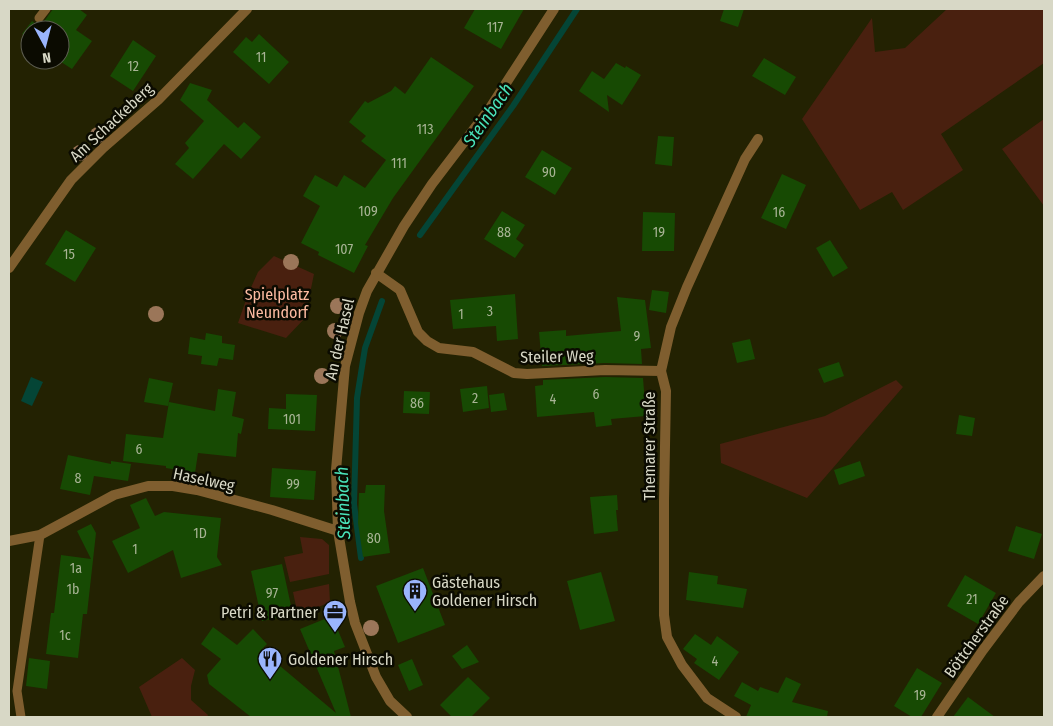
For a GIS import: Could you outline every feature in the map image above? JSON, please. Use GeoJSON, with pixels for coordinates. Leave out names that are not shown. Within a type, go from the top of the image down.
{"type":"FeatureCollection","features":[{"type":"Feature","properties":{"kind":"street","name":"Am Schackeberg"},"geometry":{"type":"LineString","coordinates":[[9,268],[71,180],[103,148],[158,100],[247,9]]}},
{"type":"Feature","properties":{"kind":"street","name":"An der Hasel"},"geometry":{"type":"LineString","coordinates":[[407,717],[390,701],[380,687],[367,656],[350,602],[338,530],[336,470],[345,366],[359,313],[376,273],[432,184],[490,108],[554,9]]}},
{"type":"Feature","properties":{"kind":"street","name":"Themarer Straße"},"geometry":{"type":"LineString","coordinates":[[736,717],[708,698],[682,665],[667,637],[664,615],[666,391],[661,371],[671,327],[687,287],[745,159],[758,139]]}},
{"type":"Feature","properties":{"kind":"street","name":"Steiler Weg"},"geometry":{"type":"LineString","coordinates":[[376,273],[400,290],[418,332],[439,348],[473,352],[514,373],[605,370],[661,371]]}},
{"type":"Feature","properties":{"kind":"street","name":"Haselweg"},"geometry":{"type":"LineString","coordinates":[[9,541],[40,535],[114,495],[148,486],[173,486],[272,510],[338,530]]}},
{"type":"Feature","properties":{"kind":"street","name":"Böttcherstraße"},"geometry":{"type":"LineString","coordinates":[[937,717],[982,650],[1019,602],[1044,576]]}},
{"type":"Feature","properties":{"kind":"lane"},"geometry":{"type":"LineString","coordinates":[[39,18],[46,9]]}},
{"type":"Feature","properties":{"kind":"lane"},"geometry":{"type":"LineString","coordinates":[[21,717],[16,691],[40,535]]}},
{"type":"Feature","properties":{"kind":"green space"},"geometry":{"type":"Polygon","coordinates":[[[947,9],[1044,9],[1044,63],[941,134],[963,170],[903,210],[892,192],[860,210],[802,119],[872,18],[875,52],[905,48],[947,9]]]}},
{"type":"Feature","properties":{"kind":"green space"},"geometry":{"type":"Polygon","coordinates":[[[1044,119],[1044,206],[1002,149],[1044,119]]]}},
{"type":"Feature","properties":{"kind":"green space","name":"Spielplatz Neundorf"},"geometry":{"type":"Polygon","coordinates":[[[274,256],[314,274],[305,318],[286,338],[238,323],[258,272],[274,256]]]}},
{"type":"Feature","properties":{"kind":"green space"},"geometry":{"type":"Polygon","coordinates":[[[896,380],[903,387],[807,498],[721,463],[720,444],[825,416],[896,380]]]}},
{"type":"Feature","properties":{"kind":"green space"},"geometry":{"type":"Polygon","coordinates":[[[300,537],[322,539],[329,545],[329,574],[290,582],[284,557],[303,553],[300,537]]]}},
{"type":"Feature","properties":{"kind":"green space"},"geometry":{"type":"Polygon","coordinates":[[[329,584],[330,602],[298,616],[293,592],[329,584]]]}},
{"type":"Feature","properties":{"kind":"green space"},"geometry":{"type":"Polygon","coordinates":[[[182,658],[195,670],[191,686],[191,700],[208,715],[207,717],[152,717],[139,687],[182,658]]]}},
{"type":"Feature","properties":{"kind":"water"},"geometry":{"type":"Polygon","coordinates":[[[31,377],[43,382],[32,406],[21,401],[31,377]]]}},
{"type":"Feature","properties":{"kind":"building"},"geometry":{"type":"Polygon","coordinates":[[[53,9],[79,9],[87,15],[76,30],[92,41],[72,69],[70,68],[70,20],[45,20],[53,9]]]}},
{"type":"Feature","properties":{"kind":"building"},"geometry":{"type":"Polygon","coordinates":[[[475,9],[524,9],[501,49],[464,28],[475,9]]]}},
{"type":"Feature","properties":{"kind":"building"},"geometry":{"type":"Polygon","coordinates":[[[724,9],[744,9],[738,27],[720,21],[724,9]]]}},
{"type":"Feature","properties":{"kind":"building"},"geometry":{"type":"Polygon","coordinates":[[[259,34],[289,62],[269,84],[233,52],[246,37],[252,42],[259,34]]]}},
{"type":"Feature","properties":{"kind":"building"},"geometry":{"type":"Polygon","coordinates":[[[133,40],[156,56],[133,91],[110,76],[133,40]]]}},
{"type":"Feature","properties":{"kind":"building"},"geometry":{"type":"Polygon","coordinates":[[[431,57],[474,86],[393,198],[365,245],[368,246],[354,273],[318,255],[319,252],[301,243],[320,206],[303,196],[315,175],[337,187],[344,175],[365,188],[386,160],[361,141],[366,136],[349,122],[365,101],[368,103],[391,91],[395,86],[405,94],[431,57]]]}},
{"type":"Feature","properties":{"kind":"building"},"geometry":{"type":"Polygon","coordinates":[[[764,58],[796,77],[785,95],[752,76],[764,58]]]}},
{"type":"Feature","properties":{"kind":"building"},"geometry":{"type":"Polygon","coordinates":[[[616,63],[625,68],[626,66],[641,75],[622,105],[607,95],[609,112],[579,91],[592,71],[604,79],[616,63]]]}},
{"type":"Feature","properties":{"kind":"building"},"geometry":{"type":"Polygon","coordinates":[[[190,83],[212,90],[207,100],[238,128],[244,122],[261,137],[241,159],[224,144],[193,179],[175,164],[189,148],[185,143],[204,121],[180,100],[190,83]]]}},
{"type":"Feature","properties":{"kind":"building"},"geometry":{"type":"Polygon","coordinates":[[[658,136],[674,137],[672,166],[655,164],[658,136]]]}},
{"type":"Feature","properties":{"kind":"building"},"geometry":{"type":"Polygon","coordinates":[[[542,150],[572,168],[555,195],[525,177],[542,150]]]}},
{"type":"Feature","properties":{"kind":"building"},"geometry":{"type":"Polygon","coordinates":[[[782,174],[806,185],[786,229],[761,218],[782,174]]]}},
{"type":"Feature","properties":{"kind":"building"},"geometry":{"type":"Polygon","coordinates":[[[502,211],[525,225],[516,239],[524,245],[515,258],[484,239],[502,211]]]}},
{"type":"Feature","properties":{"kind":"building"},"geometry":{"type":"Polygon","coordinates":[[[643,212],[675,213],[674,251],[642,251],[643,212]]]}},
{"type":"Feature","properties":{"kind":"building"},"geometry":{"type":"Polygon","coordinates":[[[66,230],[96,248],[75,282],[45,264],[66,230]]]}},
{"type":"Feature","properties":{"kind":"building"},"geometry":{"type":"Polygon","coordinates":[[[830,240],[848,268],[833,277],[816,248],[830,240]]]}},
{"type":"Feature","properties":{"kind":"building"},"geometry":{"type":"Polygon","coordinates":[[[652,290],[669,292],[666,313],[649,310],[652,290]]]}},
{"type":"Feature","properties":{"kind":"building"},"geometry":{"type":"Polygon","coordinates":[[[515,294],[518,339],[497,341],[496,326],[453,329],[450,300],[515,294]]]}},
{"type":"Feature","properties":{"kind":"building"},"geometry":{"type":"Polygon","coordinates":[[[617,297],[645,300],[651,348],[641,349],[642,364],[605,363],[542,366],[539,332],[566,330],[566,336],[621,331],[617,297]]]}},
{"type":"Feature","properties":{"kind":"building"},"geometry":{"type":"Polygon","coordinates":[[[206,333],[222,336],[222,343],[235,345],[233,360],[219,358],[217,366],[201,364],[202,356],[188,354],[190,337],[205,340],[206,333]]]}},
{"type":"Feature","properties":{"kind":"building"},"geometry":{"type":"Polygon","coordinates":[[[750,339],[755,359],[737,363],[732,343],[750,339]]]}},
{"type":"Feature","properties":{"kind":"building"},"geometry":{"type":"Polygon","coordinates":[[[839,362],[844,376],[824,383],[818,369],[839,362]]]}},
{"type":"Feature","properties":{"kind":"building"},"geometry":{"type":"Polygon","coordinates":[[[605,377],[643,378],[646,416],[611,419],[612,425],[596,427],[594,412],[537,417],[535,386],[543,385],[543,380],[605,377]]]}},
{"type":"Feature","properties":{"kind":"building"},"geometry":{"type":"Polygon","coordinates":[[[149,378],[173,383],[168,406],[144,402],[149,378]]]}},
{"type":"Feature","properties":{"kind":"building"},"geometry":{"type":"Polygon","coordinates":[[[487,386],[489,408],[463,412],[460,389],[487,386]]]}},
{"type":"Feature","properties":{"kind":"building"},"geometry":{"type":"Polygon","coordinates":[[[218,389],[236,392],[232,416],[244,419],[241,434],[238,433],[236,457],[198,453],[195,473],[166,468],[166,466],[123,461],[126,434],[163,438],[169,402],[215,411],[218,389]]]}},
{"type":"Feature","properties":{"kind":"building"},"geometry":{"type":"Polygon","coordinates":[[[404,391],[430,392],[429,414],[403,413],[404,391]]]}},
{"type":"Feature","properties":{"kind":"building"},"geometry":{"type":"Polygon","coordinates":[[[504,393],[507,410],[491,412],[489,395],[504,393]]]}},
{"type":"Feature","properties":{"kind":"building"},"geometry":{"type":"Polygon","coordinates":[[[286,394],[317,395],[315,431],[268,429],[269,408],[286,409],[286,394]]]}},
{"type":"Feature","properties":{"kind":"building"},"geometry":{"type":"Polygon","coordinates":[[[959,415],[975,418],[972,436],[956,434],[959,415]]]}},
{"type":"Feature","properties":{"kind":"building"},"geometry":{"type":"Polygon","coordinates":[[[68,455],[111,464],[111,461],[131,464],[128,481],[94,476],[90,495],[60,489],[68,455]]]}},
{"type":"Feature","properties":{"kind":"building"},"geometry":{"type":"Polygon","coordinates":[[[860,461],[865,476],[839,485],[834,470],[860,461]]]}},
{"type":"Feature","properties":{"kind":"building"},"geometry":{"type":"Polygon","coordinates":[[[272,468],[316,471],[314,500],[270,497],[272,468]]]}},
{"type":"Feature","properties":{"kind":"building"},"geometry":{"type":"Polygon","coordinates":[[[366,485],[385,485],[384,511],[390,553],[363,557],[358,523],[359,493],[365,493],[366,485]]]}},
{"type":"Feature","properties":{"kind":"building"},"geometry":{"type":"Polygon","coordinates":[[[617,495],[618,531],[594,534],[590,497],[617,495]]]}},
{"type":"Feature","properties":{"kind":"building"},"geometry":{"type":"Polygon","coordinates":[[[146,498],[155,516],[164,512],[221,518],[217,557],[222,565],[181,578],[173,550],[128,573],[112,541],[140,528],[130,505],[146,498]]]}},
{"type":"Feature","properties":{"kind":"building"},"geometry":{"type":"Polygon","coordinates":[[[91,524],[96,533],[87,614],[83,614],[78,658],[46,654],[51,613],[54,613],[61,555],[91,559],[77,531],[91,524]]]}},
{"type":"Feature","properties":{"kind":"building"},"geometry":{"type":"Polygon","coordinates":[[[1016,526],[1042,534],[1034,559],[1008,551],[1016,526]]]}},
{"type":"Feature","properties":{"kind":"building"},"geometry":{"type":"Polygon","coordinates":[[[282,564],[293,615],[262,621],[251,571],[282,564]]]}},
{"type":"Feature","properties":{"kind":"building","name":"Gästehaus Goldener Hirsch"},"geometry":{"type":"Polygon","coordinates":[[[423,568],[445,625],[398,643],[376,586],[423,568]]]}},
{"type":"Feature","properties":{"kind":"building"},"geometry":{"type":"Polygon","coordinates":[[[601,572],[615,621],[580,630],[567,581],[601,572]]]}},
{"type":"Feature","properties":{"kind":"building"},"geometry":{"type":"Polygon","coordinates":[[[689,572],[718,576],[717,584],[747,589],[743,608],[686,600],[689,572]]]}},
{"type":"Feature","properties":{"kind":"building"},"geometry":{"type":"Polygon","coordinates":[[[965,575],[996,593],[978,624],[947,606],[965,575]]]}},
{"type":"Feature","properties":{"kind":"building"},"geometry":{"type":"Polygon","coordinates":[[[332,616],[345,647],[334,651],[351,717],[251,717],[209,684],[207,675],[221,659],[201,644],[213,627],[237,645],[253,629],[267,644],[261,650],[336,713],[300,629],[332,616]]]}},
{"type":"Feature","properties":{"kind":"building"},"geometry":{"type":"Polygon","coordinates":[[[695,634],[711,645],[717,636],[739,652],[719,680],[694,663],[697,659],[683,649],[695,634]]]}},
{"type":"Feature","properties":{"kind":"building"},"geometry":{"type":"Polygon","coordinates":[[[467,645],[479,662],[462,669],[452,656],[467,645]]]}},
{"type":"Feature","properties":{"kind":"building"},"geometry":{"type":"Polygon","coordinates":[[[29,658],[50,661],[47,689],[26,686],[29,658]]]}},
{"type":"Feature","properties":{"kind":"building"},"geometry":{"type":"Polygon","coordinates":[[[412,659],[423,685],[409,691],[398,665],[412,659]]]}},
{"type":"Feature","properties":{"kind":"building"},"geometry":{"type":"Polygon","coordinates":[[[917,668],[942,683],[921,717],[912,717],[894,706],[917,668]]]}},
{"type":"Feature","properties":{"kind":"building"},"geometry":{"type":"Polygon","coordinates":[[[468,677],[490,698],[471,717],[452,717],[440,705],[468,677]]]}},
{"type":"Feature","properties":{"kind":"building"},"geometry":{"type":"Polygon","coordinates":[[[786,677],[801,684],[792,702],[828,711],[827,717],[746,717],[751,705],[734,696],[742,682],[758,691],[760,687],[778,693],[786,677]]]}},
{"type":"Feature","properties":{"kind":"building"},"geometry":{"type":"Polygon","coordinates":[[[968,697],[995,717],[953,717],[968,697]]]}},
{"type":"Feature","properties":{"kind":"waterway","name":"Steinbach"},"geometry":{"type":"LineString","coordinates":[[420,235],[513,106],[577,9]]}},
{"type":"Feature","properties":{"kind":"waterway","name":"Steinbach"},"geometry":{"type":"LineString","coordinates":[[361,558],[354,504],[357,398],[365,348],[382,301]]}},
{"type":"Feature","properties":{"kind":"place","name":"Gästehaus Goldener Hirsch"},"geometry":{"type":"Point","coordinates":[415,612]}},
{"type":"Feature","properties":{"kind":"place","name":"Petri & Partner"},"geometry":{"type":"Point","coordinates":[335,633]}},
{"type":"Feature","properties":{"kind":"place","name":"Goldener Hirsch"},"geometry":{"type":"Point","coordinates":[270,680]}}]}
